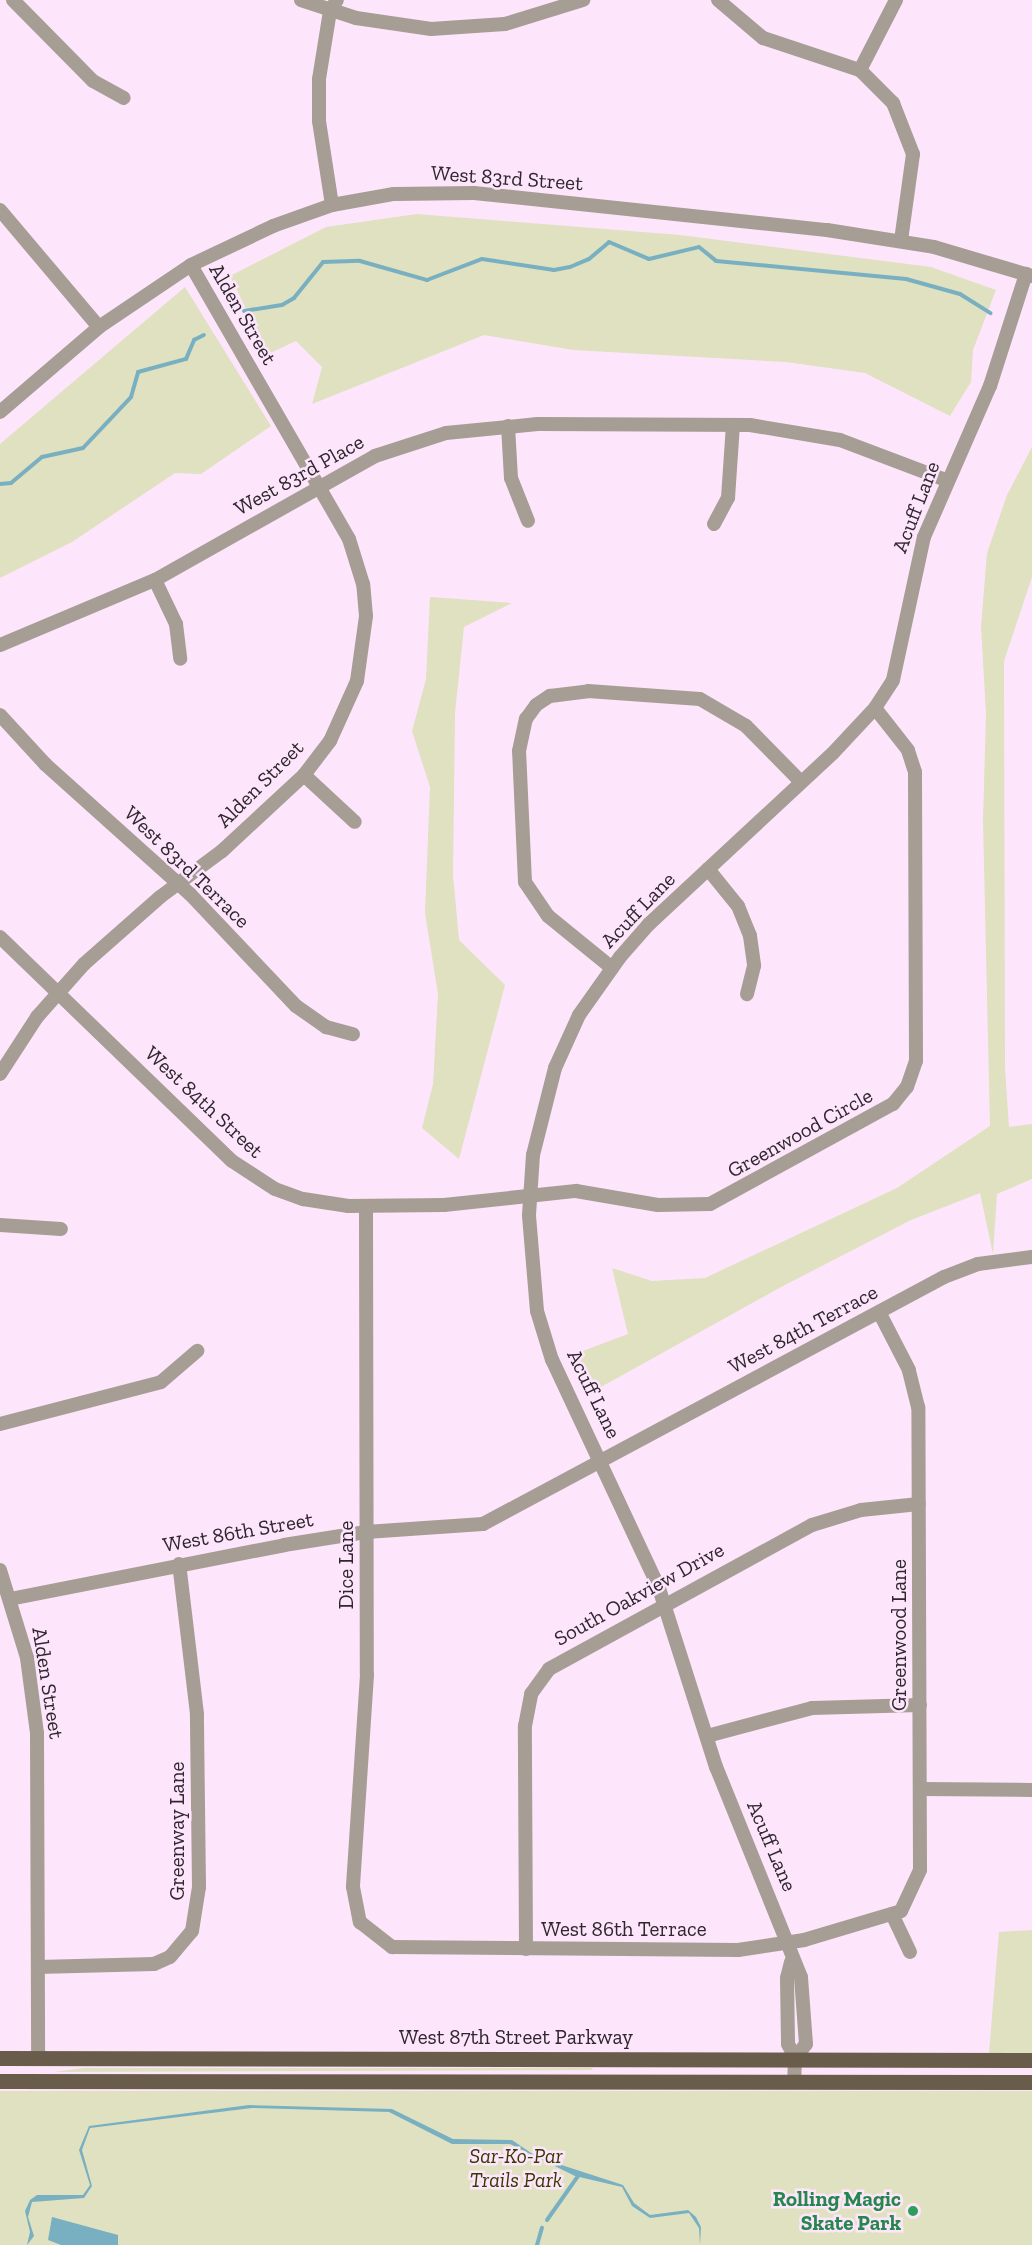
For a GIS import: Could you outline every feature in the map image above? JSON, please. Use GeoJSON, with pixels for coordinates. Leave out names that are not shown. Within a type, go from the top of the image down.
{"type":"FeatureCollection","features":[{"type":"Feature","properties":{"kind":"main road","name":"West 87th Street Parkway"},"geometry":{"type":"LineString","coordinates":[[0,2058],[1032,2060]]}},
{"type":"Feature","properties":{"kind":"main road"},"geometry":{"type":"LineString","coordinates":[[0,2081],[1032,2082]]}},
{"type":"Feature","properties":{"kind":"street"},"geometry":{"type":"LineString","coordinates":[[13,0],[93,81],[124,98]]}},
{"type":"Feature","properties":{"kind":"street"},"geometry":{"type":"LineString","coordinates":[[301,0],[333,5],[431,29],[505,24],[583,0]]}},
{"type":"Feature","properties":{"kind":"street"},"geometry":{"type":"LineString","coordinates":[[538,0],[542,14]]}},
{"type":"Feature","properties":{"kind":"street"},"geometry":{"type":"LineString","coordinates":[[718,0],[763,38],[860,70],[893,103],[911,142],[914,168],[901,240]]}},
{"type":"Feature","properties":{"kind":"street"},"geometry":{"type":"LineString","coordinates":[[860,70],[896,0]]}},
{"type":"Feature","properties":{"kind":"street"},"geometry":{"type":"LineString","coordinates":[[332,205],[319,121],[319,80],[333,5]]}},
{"type":"Feature","properties":{"kind":"street","name":"West 83rd Street"},"geometry":{"type":"LineString","coordinates":[[0,412],[99,327],[191,265],[247,237],[332,205],[394,194],[474,193],[901,240],[1029,275]]}},
{"type":"Feature","properties":{"kind":"street"},"geometry":{"type":"LineString","coordinates":[[0,210],[99,327]]}},
{"type":"Feature","properties":{"kind":"street","name":"Alden Street"},"geometry":{"type":"LineString","coordinates":[[0,1074],[57,993],[119,931],[222,851],[304,775],[346,712],[364,649],[366,616],[363,584],[349,539],[191,265]]}},
{"type":"Feature","properties":{"kind":"street","name":"Acuff Lane"},"geometry":{"type":"LineString","coordinates":[[795,2081],[795,2058],[788,2044],[787,1978],[791,1962],[787,1943],[707,1736],[664,1603],[602,1461],[552,1360],[537,1311],[530,1194],[540,1114],[555,1068],[579,1015],[612,968],[649,924],[801,782],[875,708],[893,680],[916,564],[946,480],[990,386],[1029,275]]}},
{"type":"Feature","properties":{"kind":"street"},"geometry":{"type":"LineString","coordinates":[[714,524],[728,498],[733,425]]}},
{"type":"Feature","properties":{"kind":"street","name":"West 83rd Place"},"geometry":{"type":"LineString","coordinates":[[0,645],[155,580],[318,486],[415,441],[508,426],[733,425],[840,440],[946,480]]}},
{"type":"Feature","properties":{"kind":"street"},"geometry":{"type":"LineString","coordinates":[[508,426],[512,478],[528,521]]}},
{"type":"Feature","properties":{"kind":"street"},"geometry":{"type":"LineString","coordinates":[[155,580],[176,624],[180,659]]}},
{"type":"Feature","properties":{"kind":"street"},"geometry":{"type":"LineString","coordinates":[[612,968],[548,916],[525,882],[519,751],[531,701],[588,691],[700,699],[746,726],[801,782]]}},
{"type":"Feature","properties":{"kind":"street","name":"Greenwood Circle"},"geometry":{"type":"LineString","coordinates":[[530,1194],[576,1191],[658,1205],[710,1204],[870,1120],[893,1104],[907,1087],[918,1041],[918,806],[908,750],[875,708]]}},
{"type":"Feature","properties":{"kind":"street","name":"West 83rd Terrace"},"geometry":{"type":"LineString","coordinates":[[0,714],[45,764],[178,883],[296,1006],[326,1027],[353,1034]]}},
{"type":"Feature","properties":{"kind":"street"},"geometry":{"type":"LineString","coordinates":[[304,775],[355,822]]}},
{"type":"Feature","properties":{"kind":"street"},"geometry":{"type":"LineString","coordinates":[[708,869],[738,906],[750,936],[754,966],[747,994]]}},
{"type":"Feature","properties":{"kind":"street","name":"West 84th Street"},"geometry":{"type":"LineString","coordinates":[[0,937],[252,1176],[303,1199],[366,1206],[444,1205],[530,1194]]}},
{"type":"Feature","properties":{"kind":"street","name":"Dice Lane"},"geometry":{"type":"LineString","coordinates":[[360,1922],[353,1887],[353,1827],[367,1698],[366,1206]]}},
{"type":"Feature","properties":{"kind":"street"},"geometry":{"type":"LineString","coordinates":[[0,1225],[61,1229]]}},
{"type":"Feature","properties":{"kind":"street","name":"West 84th Terrace"},"geometry":{"type":"LineString","coordinates":[[602,1461],[962,1269],[1032,1257]]}},
{"type":"Feature","properties":{"kind":"street","name":"Greenwood Lane"},"geometry":{"type":"LineString","coordinates":[[879,1312],[909,1370],[917,1396],[921,1789],[918,1883],[901,1911],[892,1914]]}},
{"type":"Feature","properties":{"kind":"street"},"geometry":{"type":"LineString","coordinates":[[0,1424],[161,1382],[197,1352]]}},
{"type":"Feature","properties":{"kind":"street","name":"West 86th Street"},"geometry":{"type":"LineString","coordinates":[[10,1599],[179,1564],[366,1532],[483,1524],[602,1461]]}},
{"type":"Feature","properties":{"kind":"street","name":"South Oakview Drive"},"geometry":{"type":"LineString","coordinates":[[526,1949],[525,1726],[531,1694],[549,1669],[566,1657],[664,1603],[812,1526],[861,1510],[919,1504]]}},
{"type":"Feature","properties":{"kind":"street","name":"Greenway Lane"},"geometry":{"type":"LineString","coordinates":[[38,1966],[154,1964],[176,1951],[192,1931],[199,1887],[197,1714],[179,1564]]}},
{"type":"Feature","properties":{"kind":"street","name":"Alden Street"},"geometry":{"type":"LineString","coordinates":[[0,1570],[27,1658],[38,1733],[38,2058]]}},
{"type":"Feature","properties":{"kind":"street"},"geometry":{"type":"LineString","coordinates":[[707,1736],[812,1708],[920,1705]]}},
{"type":"Feature","properties":{"kind":"street"},"geometry":{"type":"LineString","coordinates":[[921,1789],[1032,1790]]}},
{"type":"Feature","properties":{"kind":"street"},"geometry":{"type":"LineString","coordinates":[[892,1914],[910,1952]]}},
{"type":"Feature","properties":{"kind":"street","name":"West 86th Terrace"},"geometry":{"type":"LineString","coordinates":[[360,1922],[392,1947],[738,1950],[787,1943],[892,1914]]}},
{"type":"Feature","properties":{"kind":"green space"},"geometry":{"type":"Polygon","coordinates":[[[417,214],[680,235],[931,267],[996,290],[973,350],[971,382],[950,416],[865,373],[786,362],[573,350],[484,335],[312,404],[322,367],[296,341],[268,354],[230,276],[326,227],[417,214]]]}},
{"type":"Feature","properties":{"kind":"green space"},"geometry":{"type":"Polygon","coordinates":[[[185,287],[271,426],[201,474],[175,473],[72,542],[0,578],[0,444],[185,287]]]}},
{"type":"Feature","properties":{"kind":"green space"},"geometry":{"type":"Polygon","coordinates":[[[1032,447],[1032,577],[1004,661],[1005,1068],[1009,1127],[1032,1124],[1032,1179],[997,1194],[993,1254],[980,1193],[911,1220],[783,1286],[592,1392],[572,1355],[628,1334],[612,1268],[652,1281],[705,1278],[897,1188],[990,1126],[983,821],[986,714],[981,626],[987,553],[1007,495],[1032,447]]]}},
{"type":"Feature","properties":{"kind":"green space"},"geometry":{"type":"Polygon","coordinates":[[[430,597],[512,603],[464,627],[455,713],[453,875],[459,940],[505,985],[459,1159],[422,1128],[433,1084],[438,994],[425,913],[430,787],[412,731],[426,679],[430,597]]]}},
{"type":"Feature","properties":{"kind":"green space"},"geometry":{"type":"Polygon","coordinates":[[[1032,1930],[1032,2053],[989,2053],[999,1932],[1032,1930]]]}},
{"type":"Feature","properties":{"kind":"green space"},"geometry":{"type":"Polygon","coordinates":[[[84,2068],[592,2068],[593,2070],[54,2072],[84,2068]]]}},
{"type":"Feature","properties":{"kind":"green space","name":"Sar-Ko-Par Trails Park"},"geometry":{"type":"Polygon","coordinates":[[[0,2091],[1032,2091],[1032,2245],[0,2245],[0,2091]]]}},
{"type":"Feature","properties":{"kind":"water"},"geometry":{"type":"Polygon","coordinates":[[[249,2105],[392,2109],[453,2139],[512,2140],[537,2157],[623,2185],[634,2203],[650,2215],[688,2210],[696,2217],[701,2227],[700,2245],[699,2228],[689,2213],[650,2218],[632,2206],[622,2187],[575,2176],[510,2144],[452,2144],[389,2112],[252,2108],[90,2128],[82,2150],[92,2186],[84,2198],[32,2202],[28,2217],[34,2236],[27,2245],[30,2232],[25,2211],[30,2200],[37,2195],[83,2195],[90,2185],[79,2150],[89,2126],[249,2105]]]}},
{"type":"Feature","properties":{"kind":"water"},"geometry":{"type":"Polygon","coordinates":[[[52,2217],[118,2235],[118,2245],[61,2245],[48,2240],[52,2217]]]}},
{"type":"Feature","properties":{"kind":"waterway"},"geometry":{"type":"LineString","coordinates":[[244,311],[282,305],[294,298],[323,262],[360,261],[427,280],[482,259],[554,270],[570,267],[589,259],[609,242],[649,259],[699,247],[716,261],[906,279],[960,294],[991,313]]}},
{"type":"Feature","properties":{"kind":"waterway"},"geometry":{"type":"LineString","coordinates":[[0,484],[11,483],[42,457],[83,448],[131,397],[138,372],[186,359],[194,340],[204,335]]}},
{"type":"Feature","properties":{"kind":"waterway"},"geometry":{"type":"LineString","coordinates":[[547,2220],[578,2176]]}},
{"type":"Feature","properties":{"kind":"waterway"},"geometry":{"type":"LineString","coordinates":[[537,2245],[542,2228]]}},
{"type":"Feature","properties":{"kind":"place","name":"Rolling Magic Skate Park"},"geometry":{"type":"Point","coordinates":[913,2211]}}]}
